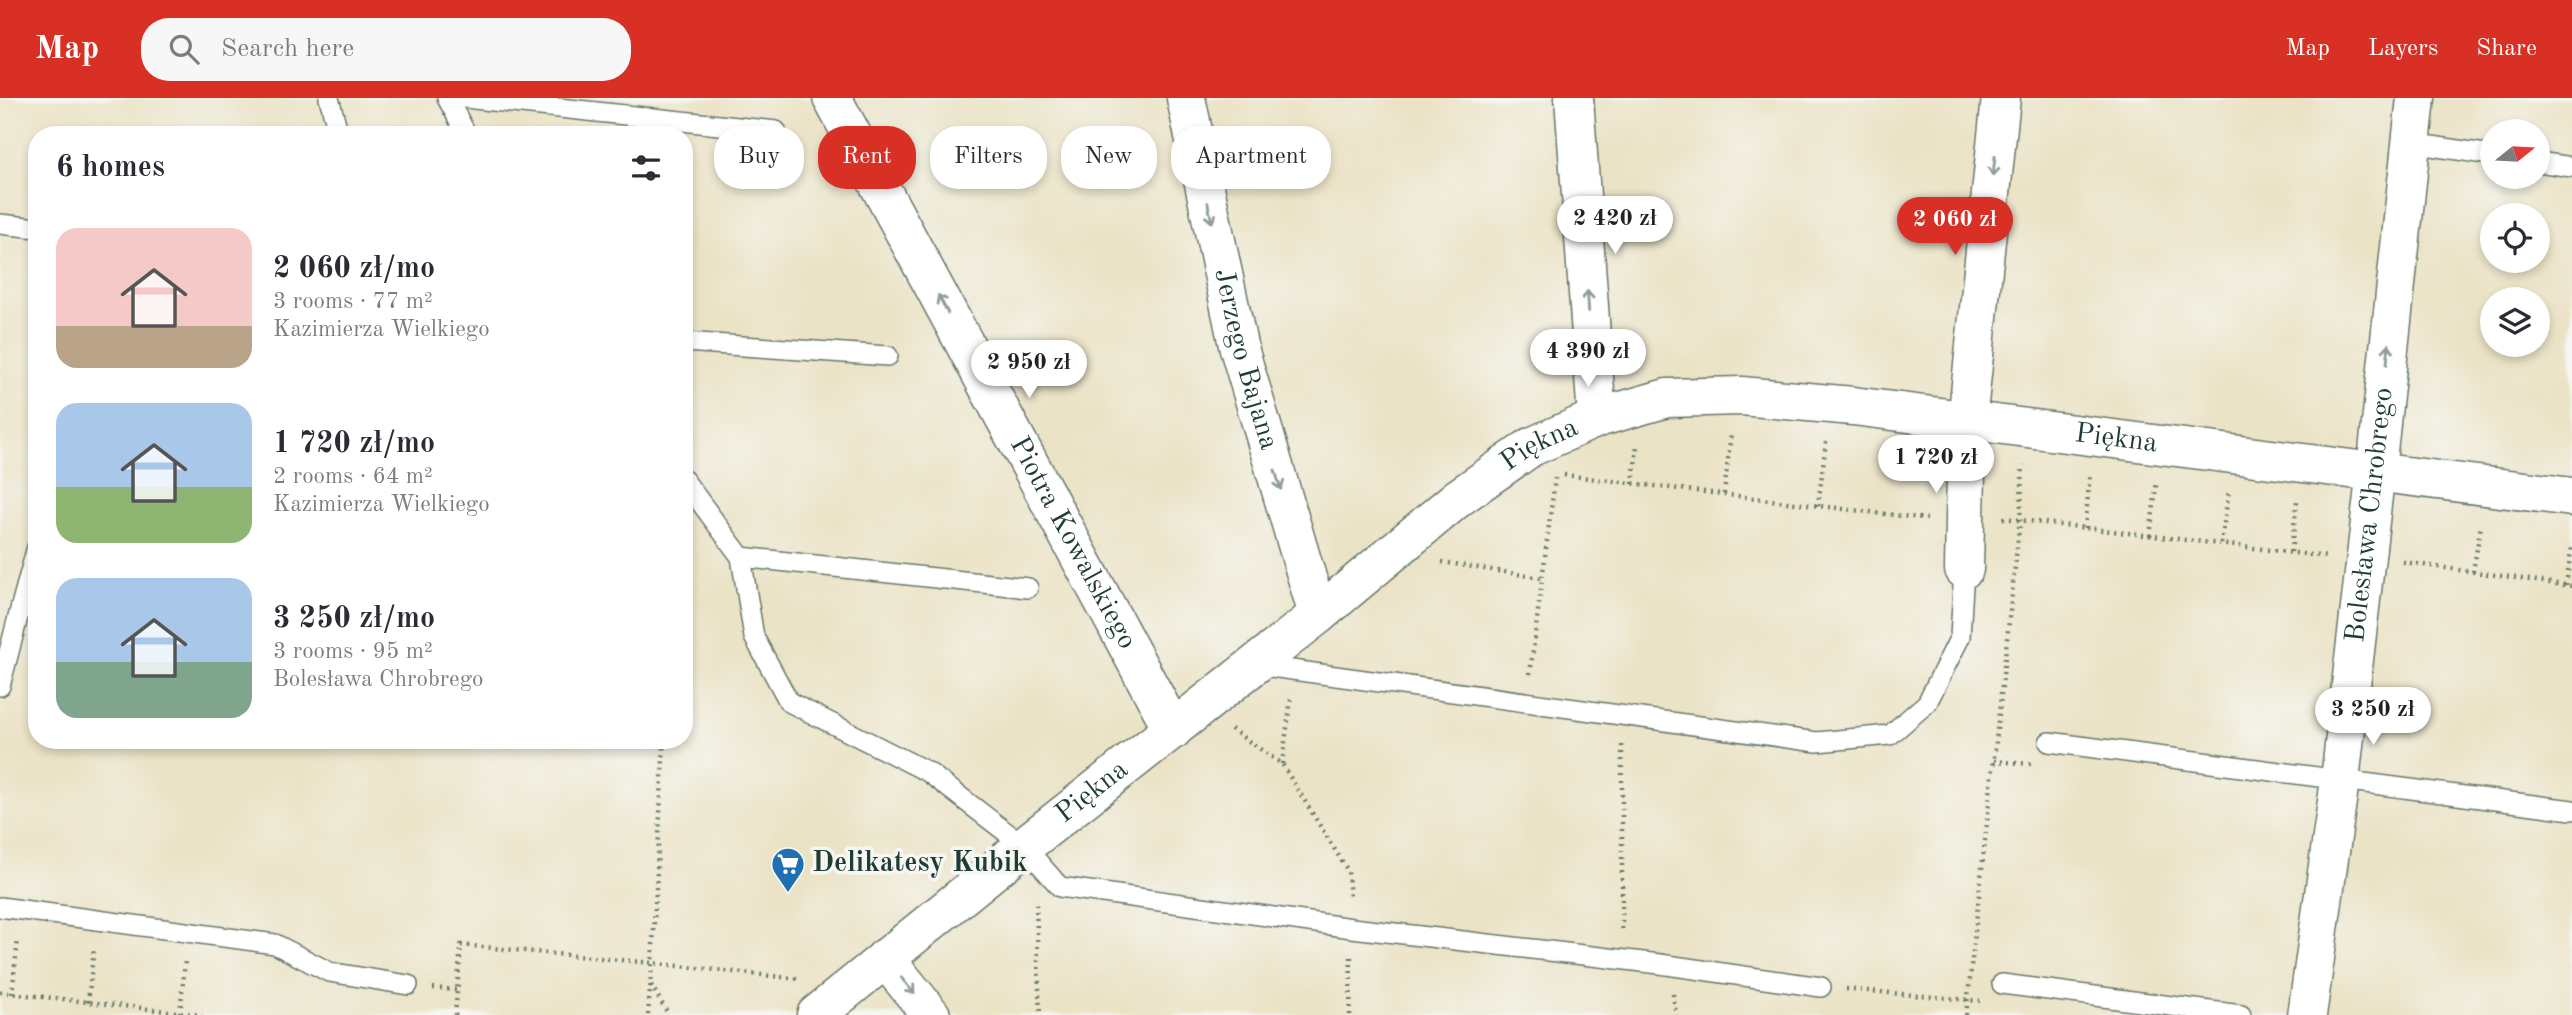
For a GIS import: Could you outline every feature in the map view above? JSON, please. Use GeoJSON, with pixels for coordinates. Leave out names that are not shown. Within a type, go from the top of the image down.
{"type":"FeatureCollection","features":[{"type":"Feature","properties":{"kind":"street","name":"Piotra Kowalskiego"},"geometry":{"type":"LineString","coordinates":[[832,98],[1173,730]]}},
{"type":"Feature","properties":{"kind":"street","name":"Jerzego Bajana"},"geometry":{"type":"LineString","coordinates":[[1186,98],[1238,345],[1318,615]]}},
{"type":"Feature","properties":{"kind":"street"},"geometry":{"type":"LineString","coordinates":[[1574,98],[1597,418]]}},
{"type":"Feature","properties":{"kind":"street"},"geometry":{"type":"LineString","coordinates":[[1964,569],[1967,422],[2001,98]]}},
{"type":"Feature","properties":{"kind":"street","name":"Bolesława Chrobrego"},"geometry":{"type":"LineString","coordinates":[[2307,1015],[2340,780],[2416,98]]}},
{"type":"Feature","properties":{"kind":"street","name":"Piękna"},"geometry":{"type":"LineString","coordinates":[[816,1015],[1024,846],[1318,615],[1458,498],[1531,447],[1597,418],[1667,398],[1741,396],[1853,406],[2572,497]]}},
{"type":"Feature","properties":{"kind":"street"},"geometry":{"type":"LineString","coordinates":[[885,958],[931,1015]]}},
{"type":"Feature","properties":{"kind":"lane"},"geometry":{"type":"LineString","coordinates":[[328,98],[336,126]]}},
{"type":"Feature","properties":{"kind":"lane"},"geometry":{"type":"LineString","coordinates":[[447,98],[462,126]]}},
{"type":"Feature","properties":{"kind":"lane"},"geometry":{"type":"LineString","coordinates":[[465,98],[729,126]]}},
{"type":"Feature","properties":{"kind":"lane"},"geometry":{"type":"LineString","coordinates":[[2411,143],[2480,153]]}},
{"type":"Feature","properties":{"kind":"lane"},"geometry":{"type":"LineString","coordinates":[[2550,164],[2572,167]]}},
{"type":"Feature","properties":{"kind":"lane"},"geometry":{"type":"LineString","coordinates":[[0,224],[28,227]]}},
{"type":"Feature","properties":{"kind":"lane"},"geometry":{"type":"LineString","coordinates":[[693,343],[888,356]]}},
{"type":"Feature","properties":{"kind":"lane"},"geometry":{"type":"LineString","coordinates":[[693,492],[741,556],[754,637],[789,702],[928,772],[1024,846],[1060,887],[1352,928],[1821,987]]}},
{"type":"Feature","properties":{"kind":"lane"},"geometry":{"type":"LineString","coordinates":[[741,556],[1028,588]]}},
{"type":"Feature","properties":{"kind":"lane"},"geometry":{"type":"LineString","coordinates":[[1254,665],[1817,742],[1890,736],[1927,703],[1960,637],[1964,569]]}},
{"type":"Feature","properties":{"kind":"lane"},"geometry":{"type":"LineString","coordinates":[[0,686],[28,606]]}},
{"type":"Feature","properties":{"kind":"lane"},"geometry":{"type":"LineString","coordinates":[[2049,742],[2572,810]]}},
{"type":"Feature","properties":{"kind":"lane"},"geometry":{"type":"LineString","coordinates":[[0,907],[275,944],[328,972],[408,985]]}},
{"type":"Feature","properties":{"kind":"lane"},"geometry":{"type":"LineString","coordinates":[[2002,984],[2241,1015]]}},
{"type":"Feature","properties":{"kind":"path"},"geometry":{"type":"LineString","coordinates":[[1724,494],[1731,425]]}},
{"type":"Feature","properties":{"kind":"path"},"geometry":{"type":"LineString","coordinates":[[1818,506],[1827,431]]}},
{"type":"Feature","properties":{"kind":"path"},"geometry":{"type":"LineString","coordinates":[[1633,484],[1638,435]]}},
{"type":"Feature","properties":{"kind":"path"},"geometry":{"type":"LineString","coordinates":[[1966,1015],[2020,520],[2024,454]]}},
{"type":"Feature","properties":{"kind":"path"},"geometry":{"type":"LineString","coordinates":[[2085,528],[2091,464]]}},
{"type":"Feature","properties":{"kind":"path"},"geometry":{"type":"LineString","coordinates":[[2150,536],[2158,472]]}},
{"type":"Feature","properties":{"kind":"path"},"geometry":{"type":"LineString","coordinates":[[1545,473],[1818,506],[1965,519],[2020,520],[2335,558]]}},
{"type":"Feature","properties":{"kind":"path"},"geometry":{"type":"LineString","coordinates":[[1527,703],[1556,474]]}},
{"type":"Feature","properties":{"kind":"path"},"geometry":{"type":"LineString","coordinates":[[2221,544],[2230,482]]}},
{"type":"Feature","properties":{"kind":"path"},"geometry":{"type":"LineString","coordinates":[[2291,552],[2298,492]]}},
{"type":"Feature","properties":{"kind":"path"},"geometry":{"type":"LineString","coordinates":[[2473,572],[2483,512]]}},
{"type":"Feature","properties":{"kind":"path"},"geometry":{"type":"LineString","coordinates":[[2400,562],[2569,585],[2572,545]]}},
{"type":"Feature","properties":{"kind":"path"},"geometry":{"type":"LineString","coordinates":[[1434,561],[1541,578]]}},
{"type":"Feature","properties":{"kind":"path"},"geometry":{"type":"LineString","coordinates":[[1622,716],[1622,960]]}},
{"type":"Feature","properties":{"kind":"path"},"geometry":{"type":"LineString","coordinates":[[1229,728],[1282,764],[1348,871],[1352,928],[1350,1015]]}},
{"type":"Feature","properties":{"kind":"path"},"geometry":{"type":"LineString","coordinates":[[648,1015],[664,749]]}},
{"type":"Feature","properties":{"kind":"path"},"geometry":{"type":"LineString","coordinates":[[1035,896],[1040,1015]]}},
{"type":"Feature","properties":{"kind":"path"},"geometry":{"type":"LineString","coordinates":[[12,994],[21,910]]}},
{"type":"Feature","properties":{"kind":"path"},"geometry":{"type":"LineString","coordinates":[[88,1002],[97,920]]}},
{"type":"Feature","properties":{"kind":"path"},"geometry":{"type":"LineString","coordinates":[[180,1013],[188,932]]}},
{"type":"Feature","properties":{"kind":"path"},"geometry":{"type":"LineString","coordinates":[[455,1015],[461,945],[852,985]]}},
{"type":"Feature","properties":{"kind":"path"},"geometry":{"type":"LineString","coordinates":[[650,985],[669,1015]]}},
{"type":"Feature","properties":{"kind":"path"},"geometry":{"type":"LineString","coordinates":[[1821,987],[2016,1005],[2036,988]]}},
{"type":"Feature","properties":{"kind":"path"},"geometry":{"type":"LineString","coordinates":[[0,992],[202,1015]]}},
{"type":"Feature","properties":{"kind":"place","name":"Delikatesy Kubik"},"geometry":{"type":"Point","coordinates":[788,894]}}]}
